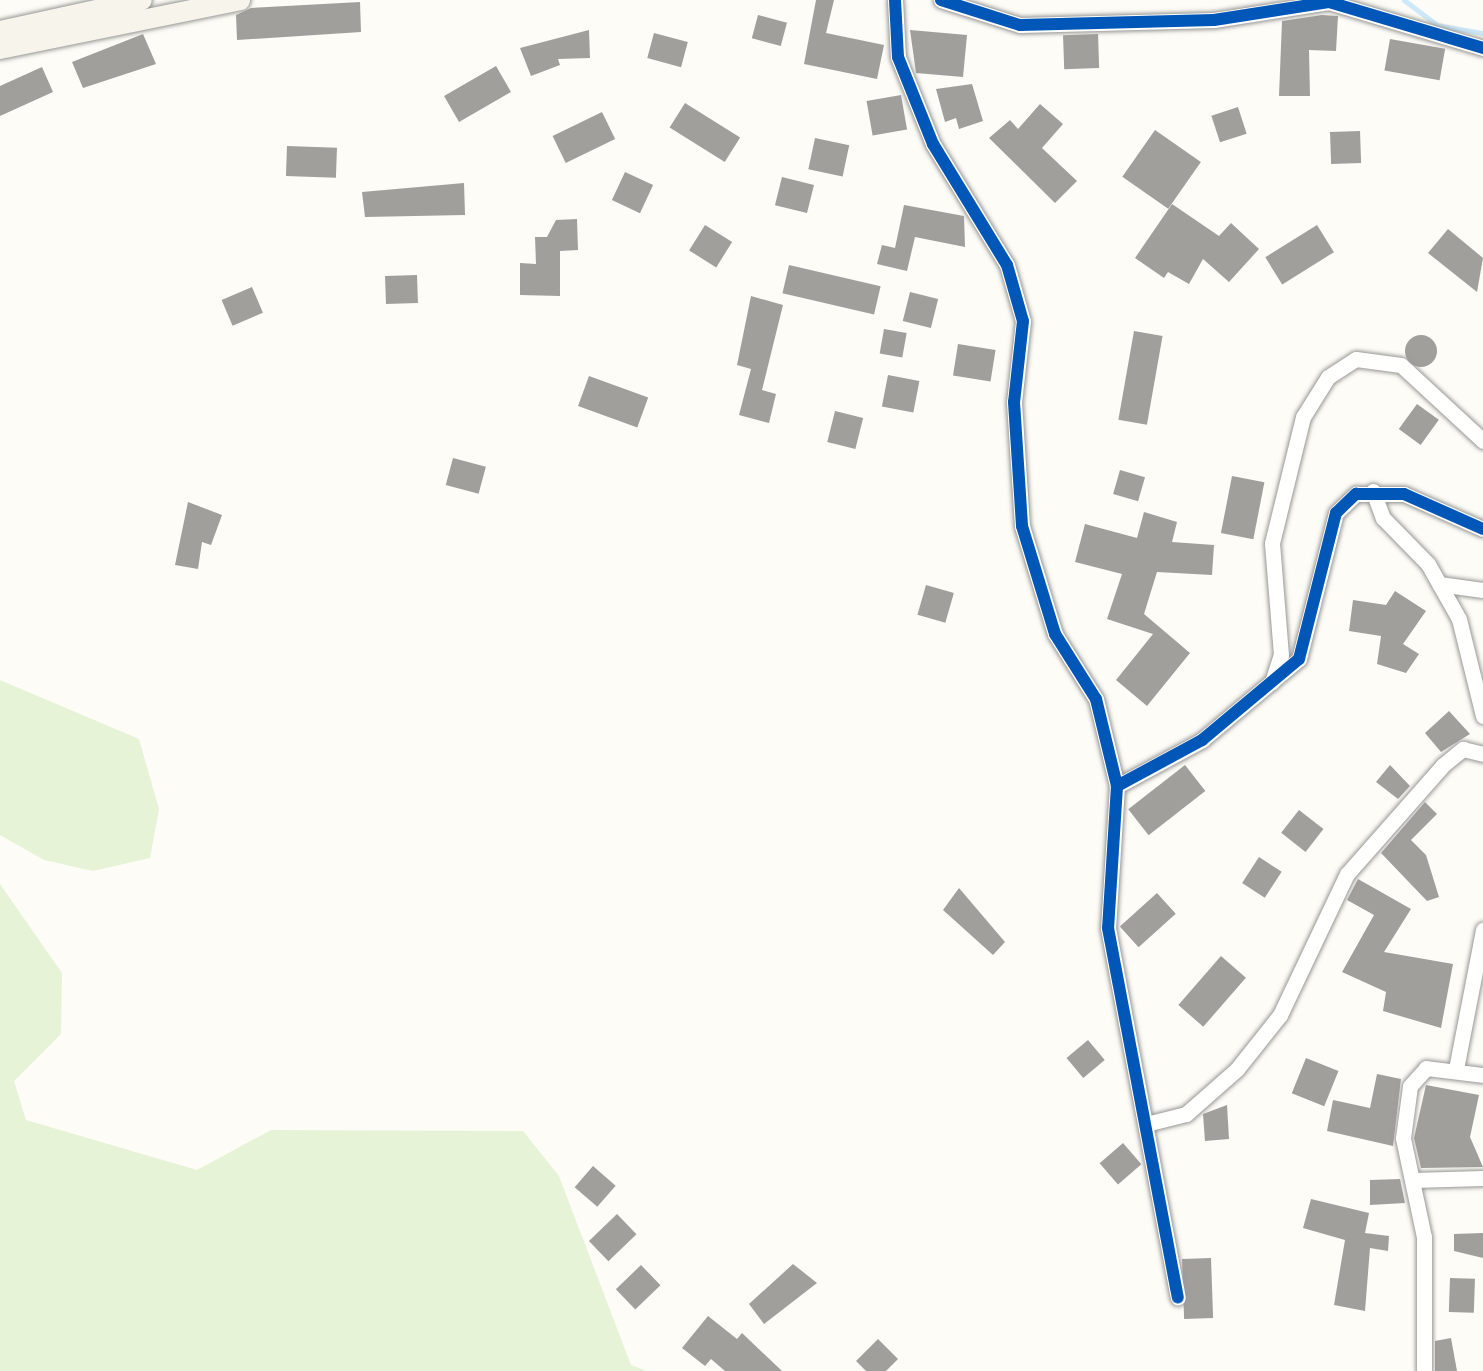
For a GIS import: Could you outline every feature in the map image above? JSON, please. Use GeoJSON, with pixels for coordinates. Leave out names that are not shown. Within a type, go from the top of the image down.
{"type":"FeatureCollection","features":[{"type":"Feature","properties":{"kind":"street"},"geometry":{"type":"LineString","coordinates":[[0,31],[142,0]]}},
{"type":"Feature","properties":{"kind":"street"},"geometry":{"type":"LineString","coordinates":[[0,49],[240,0]]}},
{"type":"Feature","properties":{"kind":"street"},"geometry":{"type":"LineString","coordinates":[[894,0],[898,57],[932,144],[1008,264],[1023,322],[1014,402],[1022,526],[1054,634],[1096,699],[1117,786],[1108,928],[1150,1123],[1178,1297]]}},
{"type":"Feature","properties":{"kind":"street"},"geometry":{"type":"LineString","coordinates":[[941,0],[1020,24],[1214,20],[1328,2],[1483,48]]}},
{"type":"Feature","properties":{"kind":"street"},"geometry":{"type":"LineString","coordinates":[[1269,690],[1281,654],[1272,543],[1303,417],[1328,376],[1356,359],[1389,361],[1483,440]]}},
{"type":"Feature","properties":{"kind":"street"},"geometry":{"type":"LineString","coordinates":[[1373,491],[1383,518],[1439,584],[1459,619],[1477,670],[1483,716]]}},
{"type":"Feature","properties":{"kind":"street"},"geometry":{"type":"LineString","coordinates":[[1117,786],[1202,740],[1269,690],[1311,634],[1336,513],[1356,494],[1404,494],[1483,530]]}},
{"type":"Feature","properties":{"kind":"street"},"geometry":{"type":"LineString","coordinates":[[1439,584],[1483,590]]}},
{"type":"Feature","properties":{"kind":"street"},"geometry":{"type":"LineString","coordinates":[[1150,1123],[1186,1114],[1237,1069],[1280,1015],[1346,874],[1443,765],[1463,750],[1483,754]]}},
{"type":"Feature","properties":{"kind":"street"},"geometry":{"type":"LineString","coordinates":[[1456,1069],[1483,930]]}},
{"type":"Feature","properties":{"kind":"street"},"geometry":{"type":"LineString","coordinates":[[1424,1371],[1424,1236],[1403,1138],[1410,1086],[1426,1068],[1483,1075]]}},
{"type":"Feature","properties":{"kind":"street"},"geometry":{"type":"LineString","coordinates":[[1412,1180],[1483,1178]]}},
{"type":"Feature","properties":{"kind":"green space"},"geometry":{"type":"Polygon","coordinates":[[[0,680],[139,739],[159,809],[150,858],[93,871],[44,860],[0,835],[0,680]]]}},
{"type":"Feature","properties":{"kind":"green space"},"geometry":{"type":"Polygon","coordinates":[[[0,884],[62,973],[61,1034],[14,1081],[26,1120],[197,1170],[271,1130],[523,1131],[559,1176],[631,1365],[647,1371],[0,1371],[0,884]]]}},
{"type":"Feature","properties":{"kind":"building"},"geometry":{"type":"Polygon","coordinates":[[[816,0],[834,0],[826,33],[884,45],[877,79],[804,64],[816,0]]]}},
{"type":"Feature","properties":{"kind":"building"},"geometry":{"type":"Polygon","coordinates":[[[360,2],[361,32],[237,40],[236,15],[251,8],[360,2]]]}},
{"type":"Feature","properties":{"kind":"building"},"geometry":{"type":"Polygon","coordinates":[[[758,15],[787,23],[781,46],[752,38],[758,15]]]}},
{"type":"Feature","properties":{"kind":"building"},"geometry":{"type":"Polygon","coordinates":[[[1338,16],[1336,51],[1309,50],[1310,96],[1279,96],[1282,21],[1338,16]]]}},
{"type":"Feature","properties":{"kind":"building"},"geometry":{"type":"Polygon","coordinates":[[[589,30],[590,58],[558,59],[560,65],[531,76],[520,48],[589,30]]]}},
{"type":"Feature","properties":{"kind":"building"},"geometry":{"type":"Polygon","coordinates":[[[910,30],[967,35],[963,77],[916,73],[910,30]]]}},
{"type":"Feature","properties":{"kind":"building"},"geometry":{"type":"Polygon","coordinates":[[[654,33],[688,42],[681,67],[647,58],[654,33]]]}},
{"type":"Feature","properties":{"kind":"building"},"geometry":{"type":"Polygon","coordinates":[[[143,34],[156,64],[83,88],[72,62],[143,34]]]}},
{"type":"Feature","properties":{"kind":"building"},"geometry":{"type":"Polygon","coordinates":[[[1098,34],[1099,68],[1064,69],[1063,35],[1098,34]]]}},
{"type":"Feature","properties":{"kind":"building"},"geometry":{"type":"Polygon","coordinates":[[[1390,39],[1445,49],[1440,80],[1384,71],[1390,39]]]}},
{"type":"Feature","properties":{"kind":"building"},"geometry":{"type":"Polygon","coordinates":[[[496,66],[511,92],[459,122],[444,96],[496,66]]]}},
{"type":"Feature","properties":{"kind":"building"},"geometry":{"type":"Polygon","coordinates":[[[42,67],[53,92],[0,116],[0,86],[42,67]]]}},
{"type":"Feature","properties":{"kind":"building"},"geometry":{"type":"Polygon","coordinates":[[[972,84],[983,121],[959,129],[956,118],[945,122],[936,89],[972,84]]]}},
{"type":"Feature","properties":{"kind":"building"},"geometry":{"type":"Polygon","coordinates":[[[901,95],[907,129],[873,136],[867,101],[901,95]]]}},
{"type":"Feature","properties":{"kind":"building"},"geometry":{"type":"Polygon","coordinates":[[[685,103],[740,137],[725,162],[670,128],[685,103]]]}},
{"type":"Feature","properties":{"kind":"building"},"geometry":{"type":"Polygon","coordinates":[[[1040,104],[1063,124],[1042,148],[1077,181],[1055,203],[989,138],[1010,120],[1018,129],[1040,104]]]}},
{"type":"Feature","properties":{"kind":"building"},"geometry":{"type":"Polygon","coordinates":[[[1238,107],[1247,134],[1220,142],[1211,116],[1238,107]]]}},
{"type":"Feature","properties":{"kind":"building"},"geometry":{"type":"Polygon","coordinates":[[[602,112],[615,139],[566,163],[553,136],[602,112]]]}},
{"type":"Feature","properties":{"kind":"building"},"geometry":{"type":"Polygon","coordinates":[[[1155,130],[1201,162],[1168,209],[1122,177],[1155,130]]]}},
{"type":"Feature","properties":{"kind":"building"},"geometry":{"type":"Polygon","coordinates":[[[1360,131],[1361,163],[1331,164],[1330,132],[1360,131]]]}},
{"type":"Feature","properties":{"kind":"building"},"geometry":{"type":"Polygon","coordinates":[[[815,138],[849,145],[843,177],[808,169],[815,138]]]}},
{"type":"Feature","properties":{"kind":"building"},"geometry":{"type":"Polygon","coordinates":[[[287,146],[337,148],[336,178],[286,176],[287,146]]]}},
{"type":"Feature","properties":{"kind":"building"},"geometry":{"type":"Polygon","coordinates":[[[625,172],[653,185],[640,213],[612,200],[625,172]]]}},
{"type":"Feature","properties":{"kind":"building"},"geometry":{"type":"Polygon","coordinates":[[[782,177],[814,185],[807,213],[775,205],[782,177]]]}},
{"type":"Feature","properties":{"kind":"building"},"geometry":{"type":"Polygon","coordinates":[[[464,183],[465,215],[365,217],[362,192],[464,183]]]}},
{"type":"Feature","properties":{"kind":"building"},"geometry":{"type":"Polygon","coordinates":[[[1172,204],[1219,236],[1231,223],[1259,249],[1229,282],[1203,259],[1189,284],[1168,272],[1164,278],[1135,258],[1172,204]]]}},
{"type":"Feature","properties":{"kind":"building"},"geometry":{"type":"Polygon","coordinates":[[[904,205],[964,216],[965,247],[915,237],[907,271],[877,264],[882,245],[895,248],[904,205]]]}},
{"type":"Feature","properties":{"kind":"building"},"geometry":{"type":"Polygon","coordinates":[[[577,219],[578,250],[560,251],[560,296],[520,295],[520,263],[536,264],[535,237],[547,237],[556,220],[577,219]]]}},
{"type":"Feature","properties":{"kind":"building"},"geometry":{"type":"Polygon","coordinates":[[[705,225],[732,242],[716,267],[689,250],[705,225]]]}},
{"type":"Feature","properties":{"kind":"building"},"geometry":{"type":"Polygon","coordinates":[[[1317,225],[1334,252],[1282,284],[1265,257],[1317,225]]]}},
{"type":"Feature","properties":{"kind":"building"},"geometry":{"type":"Polygon","coordinates":[[[1448,229],[1483,258],[1477,292],[1428,253],[1448,229]]]}},
{"type":"Feature","properties":{"kind":"building"},"geometry":{"type":"Polygon","coordinates":[[[789,265],[881,286],[874,314],[782,293],[789,265]]]}},
{"type":"Feature","properties":{"kind":"building"},"geometry":{"type":"Polygon","coordinates":[[[417,275],[418,303],[386,304],[385,276],[417,275]]]}},
{"type":"Feature","properties":{"kind":"building"},"geometry":{"type":"Polygon","coordinates":[[[252,287],[263,313],[233,326],[222,300],[252,287]]]}},
{"type":"Feature","properties":{"kind":"building"},"geometry":{"type":"Polygon","coordinates":[[[910,292],[938,299],[931,328],[903,321],[910,292]]]}},
{"type":"Feature","properties":{"kind":"building"},"geometry":{"type":"Polygon","coordinates":[[[751,296],[783,305],[762,390],[776,394],[769,423],[739,415],[751,369],[737,365],[751,296]]]}},
{"type":"Feature","properties":{"kind":"building"},"geometry":{"type":"Polygon","coordinates":[[[884,329],[907,333],[902,358],[880,354],[884,329]]]}},
{"type":"Feature","properties":{"kind":"building"},"geometry":{"type":"Polygon","coordinates":[[[1134,331],[1163,336],[1147,425],[1118,420],[1134,331]]]}},
{"type":"Feature","properties":{"kind":"building"},"geometry":{"type":"Polygon","coordinates":[[[1421,335],[1433,339],[1437,351],[1433,363],[1421,367],[1409,363],[1405,351],[1409,339],[1421,335]]]}},
{"type":"Feature","properties":{"kind":"building"},"geometry":{"type":"Polygon","coordinates":[[[958,344],[996,350],[991,382],[953,376],[958,344]]]}},
{"type":"Feature","properties":{"kind":"building"},"geometry":{"type":"Polygon","coordinates":[[[888,375],[919,381],[913,413],[882,406],[888,375]]]}},
{"type":"Feature","properties":{"kind":"building"},"geometry":{"type":"Polygon","coordinates":[[[589,376],[648,398],[637,428],[578,406],[589,376]]]}},
{"type":"Feature","properties":{"kind":"building"},"geometry":{"type":"Polygon","coordinates":[[[1417,404],[1439,420],[1421,445],[1399,429],[1417,404]]]}},
{"type":"Feature","properties":{"kind":"building"},"geometry":{"type":"Polygon","coordinates":[[[835,411],[863,418],[855,449],[827,442],[835,411]]]}},
{"type":"Feature","properties":{"kind":"building"},"geometry":{"type":"Polygon","coordinates":[[[453,458],[486,467],[479,494],[446,485],[453,458]]]}},
{"type":"Feature","properties":{"kind":"building"},"geometry":{"type":"Polygon","coordinates":[[[1120,470],[1145,477],[1138,501],[1113,494],[1120,470]]]}},
{"type":"Feature","properties":{"kind":"building"},"geometry":{"type":"Polygon","coordinates":[[[1232,476],[1264,482],[1253,539],[1221,533],[1232,476]]]}},
{"type":"Feature","properties":{"kind":"building"},"geometry":{"type":"Polygon","coordinates":[[[188,502],[222,515],[211,545],[202,542],[198,569],[175,565],[188,502]]]}},
{"type":"Feature","properties":{"kind":"building"},"geometry":{"type":"Polygon","coordinates":[[[1144,512],[1177,522],[1172,542],[1214,545],[1212,575],[1157,572],[1144,614],[1190,653],[1147,706],[1116,680],[1153,634],[1107,619],[1122,574],[1075,562],[1085,524],[1137,538],[1144,512]]]}},
{"type":"Feature","properties":{"kind":"building"},"geometry":{"type":"Polygon","coordinates":[[[926,585],[954,593],[945,623],[917,615],[926,585]]]}},
{"type":"Feature","properties":{"kind":"building"},"geometry":{"type":"Polygon","coordinates":[[[1395,591],[1426,611],[1403,644],[1419,654],[1406,673],[1377,664],[1381,636],[1349,631],[1353,600],[1386,605],[1395,591]]]}},
{"type":"Feature","properties":{"kind":"building"},"geometry":{"type":"Polygon","coordinates":[[[1449,711],[1470,734],[1441,752],[1425,733],[1449,711]]]}},
{"type":"Feature","properties":{"kind":"building"},"geometry":{"type":"Polygon","coordinates":[[[1185,765],[1205,791],[1149,835],[1128,809],[1185,765]]]}},
{"type":"Feature","properties":{"kind":"building"},"geometry":{"type":"Polygon","coordinates":[[[1390,765],[1410,786],[1398,799],[1376,782],[1390,765]]]}},
{"type":"Feature","properties":{"kind":"building"},"geometry":{"type":"Polygon","coordinates":[[[1425,802],[1437,814],[1411,840],[1426,855],[1439,897],[1427,901],[1381,853],[1425,802]]]}},
{"type":"Feature","properties":{"kind":"building"},"geometry":{"type":"Polygon","coordinates":[[[1299,810],[1323,829],[1306,852],[1281,833],[1299,810]]]}},
{"type":"Feature","properties":{"kind":"building"},"geometry":{"type":"Polygon","coordinates":[[[1259,857],[1282,872],[1265,898],[1242,883],[1259,857]]]}},
{"type":"Feature","properties":{"kind":"building"},"geometry":{"type":"Polygon","coordinates":[[[1358,879],[1411,909],[1384,952],[1453,964],[1441,1028],[1383,1011],[1386,992],[1342,972],[1374,915],[1347,900],[1358,879]]]}},
{"type":"Feature","properties":{"kind":"building"},"geometry":{"type":"Polygon","coordinates":[[[959,888],[1005,942],[993,955],[943,910],[959,888]]]}},
{"type":"Feature","properties":{"kind":"building"},"geometry":{"type":"Polygon","coordinates":[[[1157,893],[1176,914],[1139,947],[1120,926],[1157,893]]]}},
{"type":"Feature","properties":{"kind":"building"},"geometry":{"type":"Polygon","coordinates":[[[1221,956],[1246,978],[1203,1027],[1178,1005],[1221,956]]]}},
{"type":"Feature","properties":{"kind":"building"},"geometry":{"type":"Polygon","coordinates":[[[1088,1040],[1105,1060],[1083,1078],[1067,1058],[1088,1040]]]}},
{"type":"Feature","properties":{"kind":"building"},"geometry":{"type":"Polygon","coordinates":[[[1306,1058],[1338,1071],[1324,1106],[1292,1093],[1306,1058]]]}},
{"type":"Feature","properties":{"kind":"building"},"geometry":{"type":"Polygon","coordinates":[[[1377,1074],[1401,1079],[1393,1146],[1327,1131],[1333,1100],[1370,1108],[1377,1074]]]}},
{"type":"Feature","properties":{"kind":"building"},"geometry":{"type":"Polygon","coordinates":[[[1426,1085],[1479,1095],[1470,1137],[1483,1167],[1421,1168],[1414,1138],[1426,1085]]]}},
{"type":"Feature","properties":{"kind":"building"},"geometry":{"type":"Polygon","coordinates":[[[1227,1105],[1229,1139],[1205,1141],[1203,1114],[1227,1105]]]}},
{"type":"Feature","properties":{"kind":"building"},"geometry":{"type":"Polygon","coordinates":[[[1123,1143],[1141,1164],[1118,1184],[1100,1163],[1123,1143]]]}},
{"type":"Feature","properties":{"kind":"building"},"geometry":{"type":"Polygon","coordinates":[[[593,1166],[616,1186],[597,1207],[575,1187],[593,1166]]]}},
{"type":"Feature","properties":{"kind":"building"},"geometry":{"type":"Polygon","coordinates":[[[1400,1179],[1405,1203],[1370,1205],[1370,1180],[1400,1179]]]}},
{"type":"Feature","properties":{"kind":"building"},"geometry":{"type":"Polygon","coordinates":[[[1311,1199],[1369,1213],[1365,1233],[1389,1236],[1388,1251],[1370,1248],[1365,1311],[1334,1305],[1345,1240],[1303,1228],[1311,1199]]]}},
{"type":"Feature","properties":{"kind":"building"},"geometry":{"type":"Polygon","coordinates":[[[617,1214],[636,1234],[608,1261],[589,1241],[617,1214]]]}},
{"type":"Feature","properties":{"kind":"building"},"geometry":{"type":"Polygon","coordinates":[[[1483,1233],[1483,1258],[1454,1251],[1454,1234],[1483,1233]]]}},
{"type":"Feature","properties":{"kind":"building"},"geometry":{"type":"Polygon","coordinates":[[[1211,1258],[1213,1318],[1184,1319],[1182,1259],[1211,1258]]]}},
{"type":"Feature","properties":{"kind":"building"},"geometry":{"type":"Polygon","coordinates":[[[793,1264],[817,1283],[764,1324],[749,1304],[793,1264]]]}},
{"type":"Feature","properties":{"kind":"building"},"geometry":{"type":"Polygon","coordinates":[[[641,1265],[660,1285],[635,1309],[616,1289],[641,1265]]]}},
{"type":"Feature","properties":{"kind":"building"},"geometry":{"type":"Polygon","coordinates":[[[1450,1278],[1475,1279],[1474,1313],[1449,1312],[1450,1278]]]}},
{"type":"Feature","properties":{"kind":"building"},"geometry":{"type":"Polygon","coordinates":[[[708,1316],[737,1339],[742,1333],[782,1371],[725,1371],[711,1359],[705,1366],[682,1348],[708,1316]]]}},
{"type":"Feature","properties":{"kind":"building"},"geometry":{"type":"Polygon","coordinates":[[[1451,1338],[1457,1371],[1435,1371],[1435,1341],[1451,1338]]]}},
{"type":"Feature","properties":{"kind":"building"},"geometry":{"type":"Polygon","coordinates":[[[878,1339],[898,1359],[886,1371],[866,1371],[856,1361],[878,1339]]]}},
{"type":"Feature","properties":{"kind":"waterway"},"geometry":{"type":"LineString","coordinates":[[1404,0],[1437,25],[1483,33]]}},
{"type":"Feature","properties":{"kind":"cycle path"},"geometry":{"type":"LineString","coordinates":[[895,0],[898,57],[933,144],[1007,265],[1023,321],[1014,402],[1022,526],[1055,634],[1096,699],[1117,786],[1108,928],[1178,1297]]}},
{"type":"Feature","properties":{"kind":"cycle path"},"geometry":{"type":"LineString","coordinates":[[941,0],[1020,25],[1214,20],[1329,2],[1483,48]]}},
{"type":"Feature","properties":{"kind":"cycle path"},"geometry":{"type":"LineString","coordinates":[[1117,786],[1202,740],[1299,659],[1336,513],[1356,494],[1404,494],[1483,529]]}}]}
